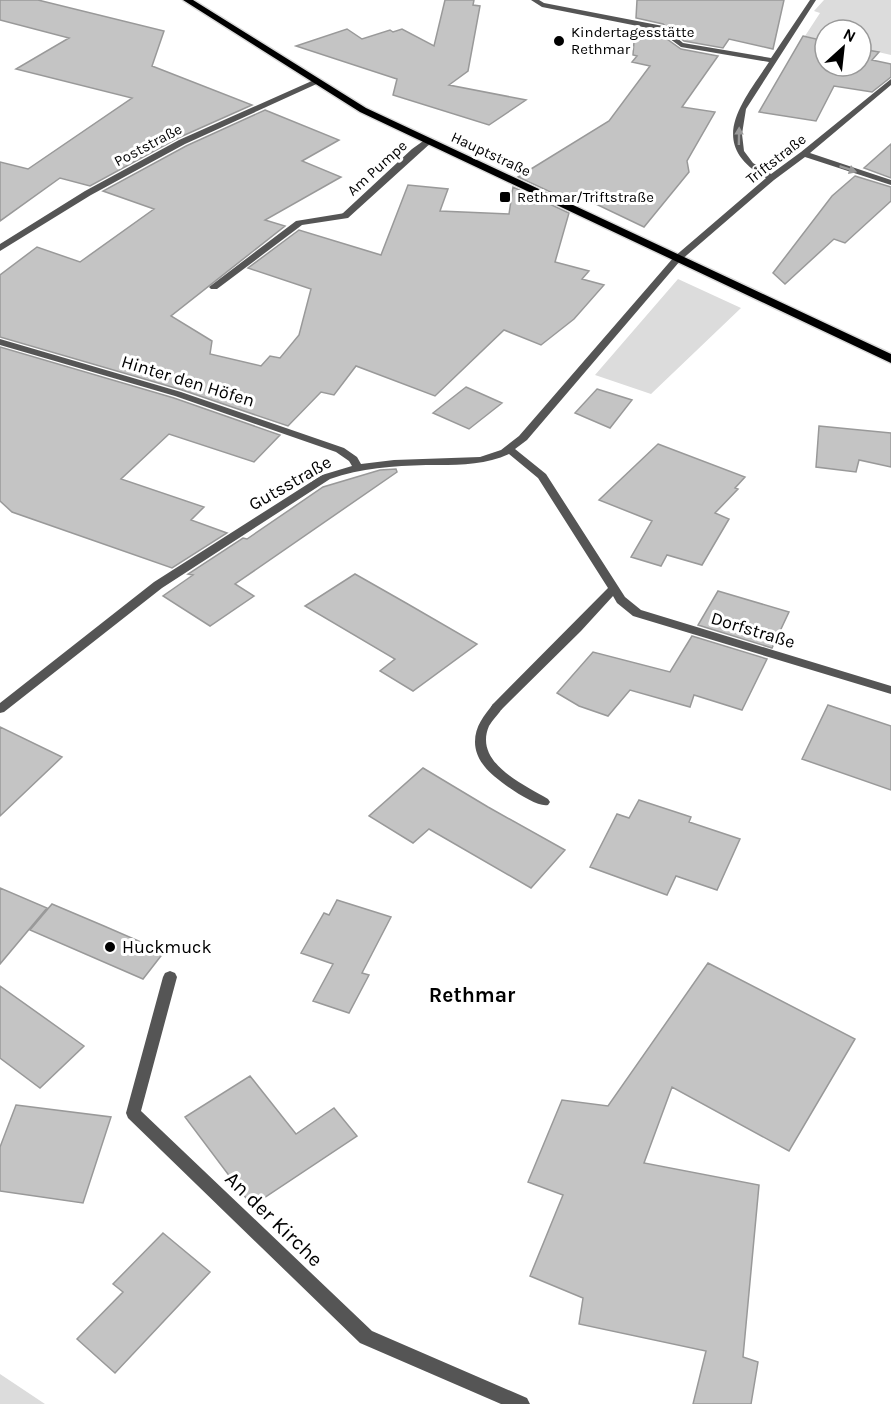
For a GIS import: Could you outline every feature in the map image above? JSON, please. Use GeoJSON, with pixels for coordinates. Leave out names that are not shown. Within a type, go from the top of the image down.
{"type":"FeatureCollection","features":[{"type":"Feature","properties":{"kind":"main road","name":"Hauptstraße"},"geometry":{"type":"LineString","coordinates":[[188,0],[363,110],[891,359]]}},
{"type":"Feature","properties":{"kind":"street"},"geometry":{"type":"LineString","coordinates":[[534,0],[542,5],[660,28],[681,45],[775,61]]}},
{"type":"Feature","properties":{"kind":"street"},"geometry":{"type":"LineString","coordinates":[[568,10],[571,0]]}},
{"type":"Feature","properties":{"kind":"street"},"geometry":{"type":"LineString","coordinates":[[771,178],[744,161],[739,152],[738,139],[742,109],[813,0]]}},
{"type":"Feature","properties":{"kind":"street","name":"Triftstraße"},"geometry":{"type":"LineString","coordinates":[[677,259],[771,178],[804,154],[891,81]]}},
{"type":"Feature","properties":{"kind":"street","name":"Poststraße"},"geometry":{"type":"LineString","coordinates":[[0,248],[88,193],[182,142],[317,82]]}},
{"type":"Feature","properties":{"kind":"street","name":"Am Pumpe"},"geometry":{"type":"LineString","coordinates":[[214,287],[300,223],[345,216],[415,151],[429,141]]}},
{"type":"Feature","properties":{"kind":"street"},"geometry":{"type":"LineString","coordinates":[[804,154],[891,183]]}},
{"type":"Feature","properties":{"kind":"street","name":"Gutsstraße"},"geometry":{"type":"LineString","coordinates":[[0,709],[158,585],[326,477],[343,470],[358,468],[482,460],[509,449],[523,438],[677,259]]}},
{"type":"Feature","properties":{"kind":"street","name":"Hinter den Höfen"},"geometry":{"type":"LineString","coordinates":[[0,342],[253,419],[340,450],[353,459],[358,468]]}},
{"type":"Feature","properties":{"kind":"street","name":"Dorfstraße"},"geometry":{"type":"LineString","coordinates":[[509,449],[542,476],[614,590],[621,600],[637,613],[891,690]]}},
{"type":"Feature","properties":{"kind":"street"},"geometry":{"type":"LineString","coordinates":[[544,802],[493,770],[481,748],[482,730],[496,706],[577,628],[601,600],[614,590]]}},
{"type":"Feature","properties":{"kind":"street","name":"An der Kirche"},"geometry":{"type":"LineString","coordinates":[[170,977],[133,1113],[366,1337],[521,1404]]}},
{"type":"Feature","properties":{"kind":"shaded area"},"geometry":{"type":"Polygon","coordinates":[[[824,0],[891,0],[891,55],[873,51],[873,18],[817,18],[820,13],[814,11],[824,0]]]}},
{"type":"Feature","properties":{"kind":"shaded area"},"geometry":{"type":"Polygon","coordinates":[[[813,24],[813,38],[805,36],[813,24]]]}},
{"type":"Feature","properties":{"kind":"shaded area"},"geometry":{"type":"Polygon","coordinates":[[[678,279],[741,308],[651,394],[595,375],[678,279]]]}},
{"type":"Feature","properties":{"kind":"shaded area"},"geometry":{"type":"Polygon","coordinates":[[[0,1374],[45,1404],[0,1404],[0,1374]]]}},
{"type":"Feature","properties":{"kind":"building"},"geometry":{"type":"Polygon","coordinates":[[[0,0],[38,0],[164,31],[152,66],[252,105],[178,138],[90,186],[60,178],[0,221],[0,162],[28,169],[132,98],[16,69],[69,38],[0,20],[0,0]]]}},
{"type":"Feature","properties":{"kind":"building"},"geometry":{"type":"Polygon","coordinates":[[[445,0],[474,0],[473,5],[480,6],[468,71],[449,85],[526,100],[489,125],[393,95],[397,79],[296,46],[347,29],[362,39],[390,30],[393,32],[402,29],[434,46],[445,0]]]}},
{"type":"Feature","properties":{"kind":"building"},"geometry":{"type":"Polygon","coordinates":[[[637,0],[784,0],[773,49],[729,39],[723,48],[684,41],[663,24],[636,18],[637,0]]]}},
{"type":"Feature","properties":{"kind":"building"},"geometry":{"type":"Polygon","coordinates":[[[635,28],[657,32],[681,49],[718,56],[682,107],[715,112],[687,161],[689,172],[644,227],[575,194],[572,202],[518,177],[609,121],[650,66],[632,62],[637,56],[633,55],[635,28]]]}},
{"type":"Feature","properties":{"kind":"building"},"geometry":{"type":"Polygon","coordinates":[[[803,36],[813,38],[813,78],[873,78],[873,60],[891,64],[891,77],[872,92],[834,86],[816,121],[759,112],[803,36]]]}},
{"type":"Feature","properties":{"kind":"building"},"geometry":{"type":"Polygon","coordinates":[[[873,51],[879,52],[873,59],[873,51]]]}},
{"type":"Feature","properties":{"kind":"building"},"geometry":{"type":"Polygon","coordinates":[[[265,110],[339,140],[302,161],[341,177],[265,220],[285,226],[171,316],[212,341],[210,354],[261,366],[270,356],[280,358],[299,335],[311,289],[248,268],[299,230],[381,255],[408,185],[448,189],[440,211],[509,214],[513,187],[569,213],[555,262],[589,271],[582,279],[604,285],[574,319],[541,345],[504,330],[435,396],[356,366],[334,395],[321,392],[288,426],[182,390],[0,337],[0,275],[37,247],[80,262],[154,209],[103,191],[186,146],[265,110]]]}},
{"type":"Feature","properties":{"kind":"building"},"geometry":{"type":"Polygon","coordinates":[[[891,144],[891,178],[864,168],[891,144]]]}},
{"type":"Feature","properties":{"kind":"building"},"geometry":{"type":"Polygon","coordinates":[[[855,176],[891,187],[891,201],[845,243],[834,239],[785,284],[773,273],[832,196],[855,176]]]}},
{"type":"Feature","properties":{"kind":"building"},"geometry":{"type":"Polygon","coordinates":[[[0,347],[174,398],[280,435],[254,462],[169,434],[121,479],[204,507],[191,520],[227,533],[172,568],[12,512],[0,501],[0,347]]]}},
{"type":"Feature","properties":{"kind":"building"},"geometry":{"type":"Polygon","coordinates":[[[466,387],[502,403],[469,429],[433,413],[466,387]]]}},
{"type":"Feature","properties":{"kind":"building"},"geometry":{"type":"Polygon","coordinates":[[[597,389],[632,400],[610,428],[575,413],[597,389]]]}},
{"type":"Feature","properties":{"kind":"building"},"geometry":{"type":"Polygon","coordinates":[[[819,426],[891,433],[891,467],[859,460],[856,472],[816,467],[819,426]]]}},
{"type":"Feature","properties":{"kind":"building"},"geometry":{"type":"Polygon","coordinates":[[[658,444],[745,477],[735,488],[738,489],[715,513],[729,519],[702,565],[667,555],[661,566],[631,557],[652,521],[599,500],[658,444]]]}},
{"type":"Feature","properties":{"kind":"building"},"geometry":{"type":"Polygon","coordinates":[[[396,469],[397,472],[235,584],[254,596],[210,626],[163,596],[193,575],[188,574],[243,538],[247,539],[323,487],[380,470],[396,469]]]}},
{"type":"Feature","properties":{"kind":"building"},"geometry":{"type":"Polygon","coordinates":[[[355,574],[477,644],[413,691],[380,671],[395,659],[305,606],[355,574]]]}},
{"type":"Feature","properties":{"kind":"building"},"geometry":{"type":"Polygon","coordinates":[[[718,591],[789,612],[772,648],[698,625],[718,591]]]}},
{"type":"Feature","properties":{"kind":"building"},"geometry":{"type":"Polygon","coordinates":[[[692,636],[767,659],[742,710],[694,695],[690,707],[630,690],[608,716],[579,706],[557,693],[593,652],[670,672],[692,636]]]}},
{"type":"Feature","properties":{"kind":"building"},"geometry":{"type":"Polygon","coordinates":[[[828,705],[891,726],[891,790],[802,759],[828,705]]]}},
{"type":"Feature","properties":{"kind":"building"},"geometry":{"type":"Polygon","coordinates":[[[0,727],[62,757],[0,816],[0,727]]]}},
{"type":"Feature","properties":{"kind":"building"},"geometry":{"type":"Polygon","coordinates":[[[423,768],[565,850],[531,888],[429,829],[413,843],[369,816],[423,768]]]}},
{"type":"Feature","properties":{"kind":"building"},"geometry":{"type":"Polygon","coordinates":[[[639,800],[691,817],[689,822],[740,839],[717,890],[676,876],[667,895],[590,867],[617,814],[629,818],[639,800]]]}},
{"type":"Feature","properties":{"kind":"building"},"geometry":{"type":"Polygon","coordinates":[[[0,888],[47,908],[0,964],[0,888]]]}},
{"type":"Feature","properties":{"kind":"building"},"geometry":{"type":"Polygon","coordinates":[[[337,900],[391,917],[362,973],[369,975],[349,1013],[313,1001],[333,964],[301,953],[324,913],[329,915],[337,900]]]}},
{"type":"Feature","properties":{"kind":"building"},"geometry":{"type":"Polygon","coordinates":[[[52,904],[164,952],[143,979],[30,930],[52,904]]]}},
{"type":"Feature","properties":{"kind":"building"},"geometry":{"type":"Polygon","coordinates":[[[708,963],[855,1039],[789,1151],[672,1087],[644,1163],[759,1185],[743,1357],[758,1362],[751,1404],[693,1404],[706,1351],[579,1324],[583,1298],[530,1276],[563,1195],[528,1182],[562,1100],[608,1106],[708,963]]]}},
{"type":"Feature","properties":{"kind":"building"},"geometry":{"type":"Polygon","coordinates":[[[0,986],[84,1046],[40,1088],[0,1058],[0,986]]]}},
{"type":"Feature","properties":{"kind":"building"},"geometry":{"type":"Polygon","coordinates":[[[250,1076],[296,1134],[334,1108],[357,1136],[252,1206],[185,1117],[250,1076]]]}},
{"type":"Feature","properties":{"kind":"building"},"geometry":{"type":"Polygon","coordinates":[[[16,1105],[111,1117],[83,1203],[0,1191],[0,1147],[16,1105]]]}},
{"type":"Feature","properties":{"kind":"building"},"geometry":{"type":"Polygon","coordinates":[[[163,1233],[210,1272],[115,1373],[77,1339],[123,1292],[113,1284],[163,1233]]]}},
{"type":"Feature","properties":{"kind":"place","name":"Kindertagesstätte Rethmar"},"geometry":{"type":"Point","coordinates":[559,41]}},
{"type":"Feature","properties":{"kind":"place","name":"Rethmar/Triftstraße"},"geometry":{"type":"Point","coordinates":[505,197]}},
{"type":"Feature","properties":{"kind":"place","name":"Huckmuck"},"geometry":{"type":"Point","coordinates":[110,947]}},
{"type":"Feature","properties":{"kind":"district","name":"Rethmar"},"geometry":{"type":"Point","coordinates":[472,995]}}]}
